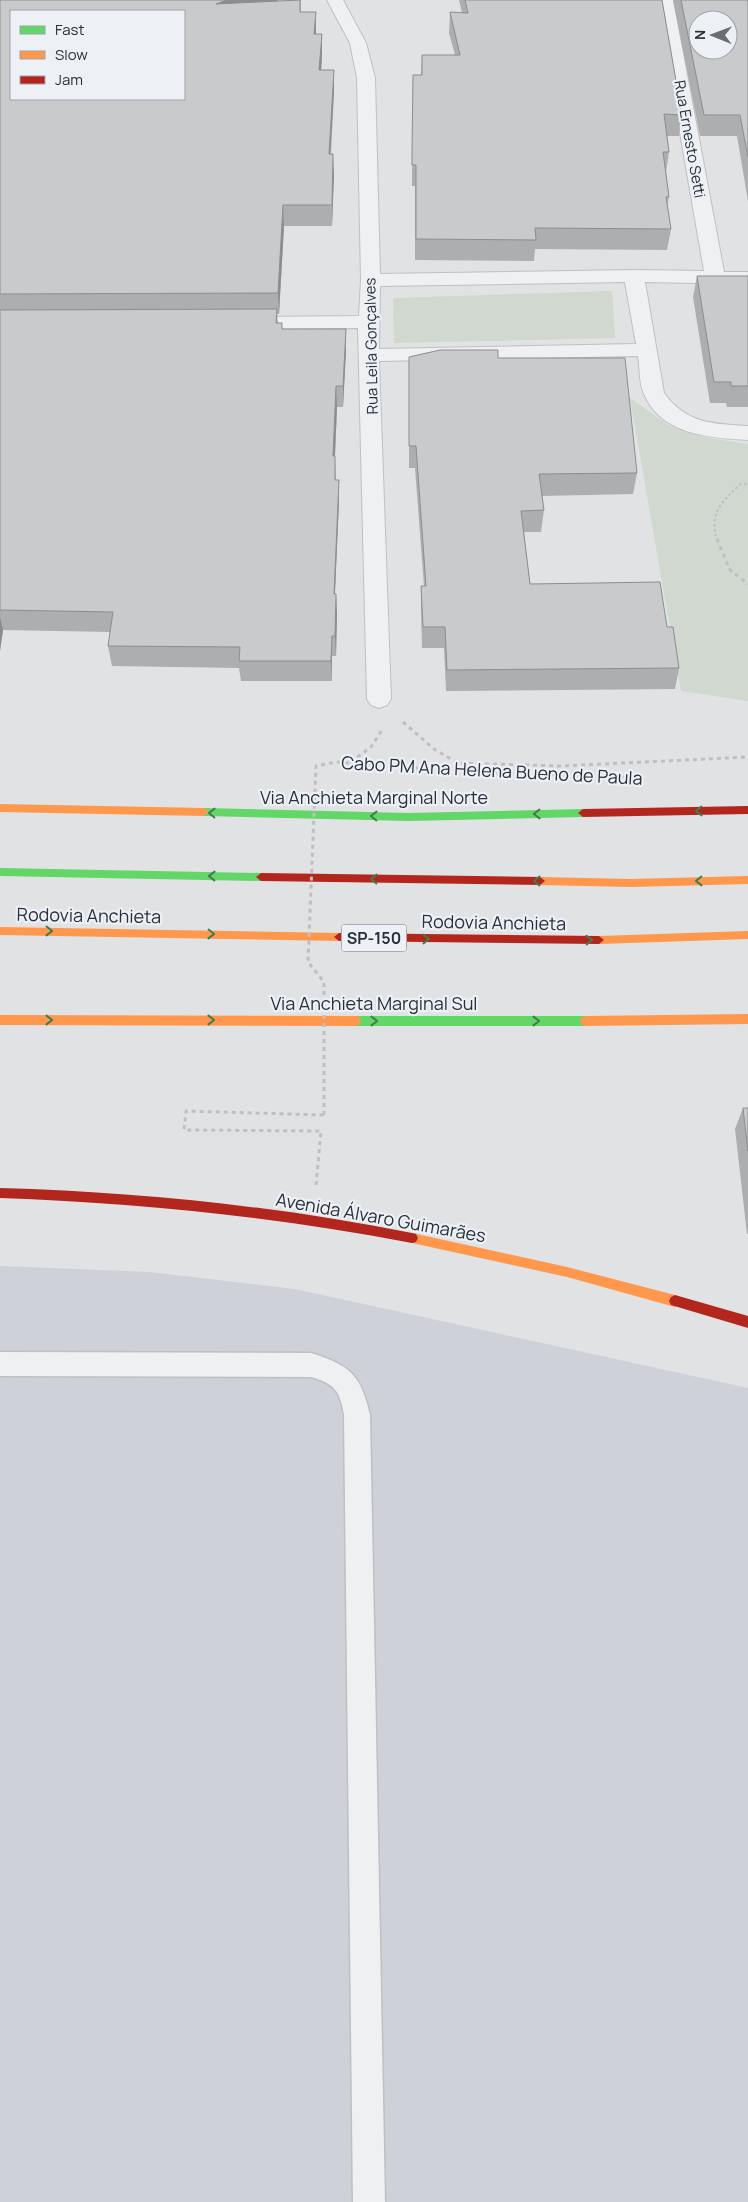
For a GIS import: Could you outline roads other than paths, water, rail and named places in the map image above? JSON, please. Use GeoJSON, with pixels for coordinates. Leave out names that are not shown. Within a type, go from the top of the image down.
{"type":"FeatureCollection","features":[{"type":"Feature","properties":{"kind":"main road","name":"Via Anchieta Marginal Norte"},"geometry":{"type":"LineString","coordinates":[[0,808],[409,817],[748,810]]}},
{"type":"Feature","properties":{"kind":"main road"},"geometry":{"type":"LineString","coordinates":[[0,872],[630,883],[748,880]]}},
{"type":"Feature","properties":{"kind":"main road","name":"Rodovia Anchieta"},"geometry":{"type":"LineString","coordinates":[[0,931],[559,941],[748,935]]}},
{"type":"Feature","properties":{"kind":"main road","name":"Via Anchieta Marginal Sul"},"geometry":{"type":"LineString","coordinates":[[0,1020],[684,1022],[748,1020]]}},
{"type":"Feature","properties":{"kind":"main road","name":"Avenida Álvaro Guimarães"},"geometry":{"type":"LineString","coordinates":[[0,1193],[45,1193],[189,1204],[312,1221],[413,1238],[543,1266],[748,1322]]}},
{"type":"Feature","properties":{"kind":"street","name":"Rua Leila Gonçalves"},"geometry":{"type":"LineString","coordinates":[[335,0],[358,43],[366,78],[371,280],[368,322],[386,706]]}},
{"type":"Feature","properties":{"kind":"street","name":"Rua Ernesto Setti"},"geometry":{"type":"LineString","coordinates":[[664,0],[715,278]]}},
{"type":"Feature","properties":{"kind":"street"},"geometry":{"type":"LineString","coordinates":[[634,276],[654,394],[666,410],[688,424],[709,431],[748,433]]}},
{"type":"Feature","properties":{"kind":"street"},"geometry":{"type":"LineString","coordinates":[[371,280],[634,276],[748,278]]}},
{"type":"Feature","properties":{"kind":"street"},"geometry":{"type":"LineString","coordinates":[[219,323],[368,322]]}},
{"type":"Feature","properties":{"kind":"street"},"geometry":{"type":"LineString","coordinates":[[371,355],[646,350]]}},
{"type":"Feature","properties":{"kind":"lane"},"geometry":{"type":"LineString","coordinates":[[0,1364],[311,1365],[332,1370],[345,1379],[353,1394],[357,1415],[369,2202]]}}]}
